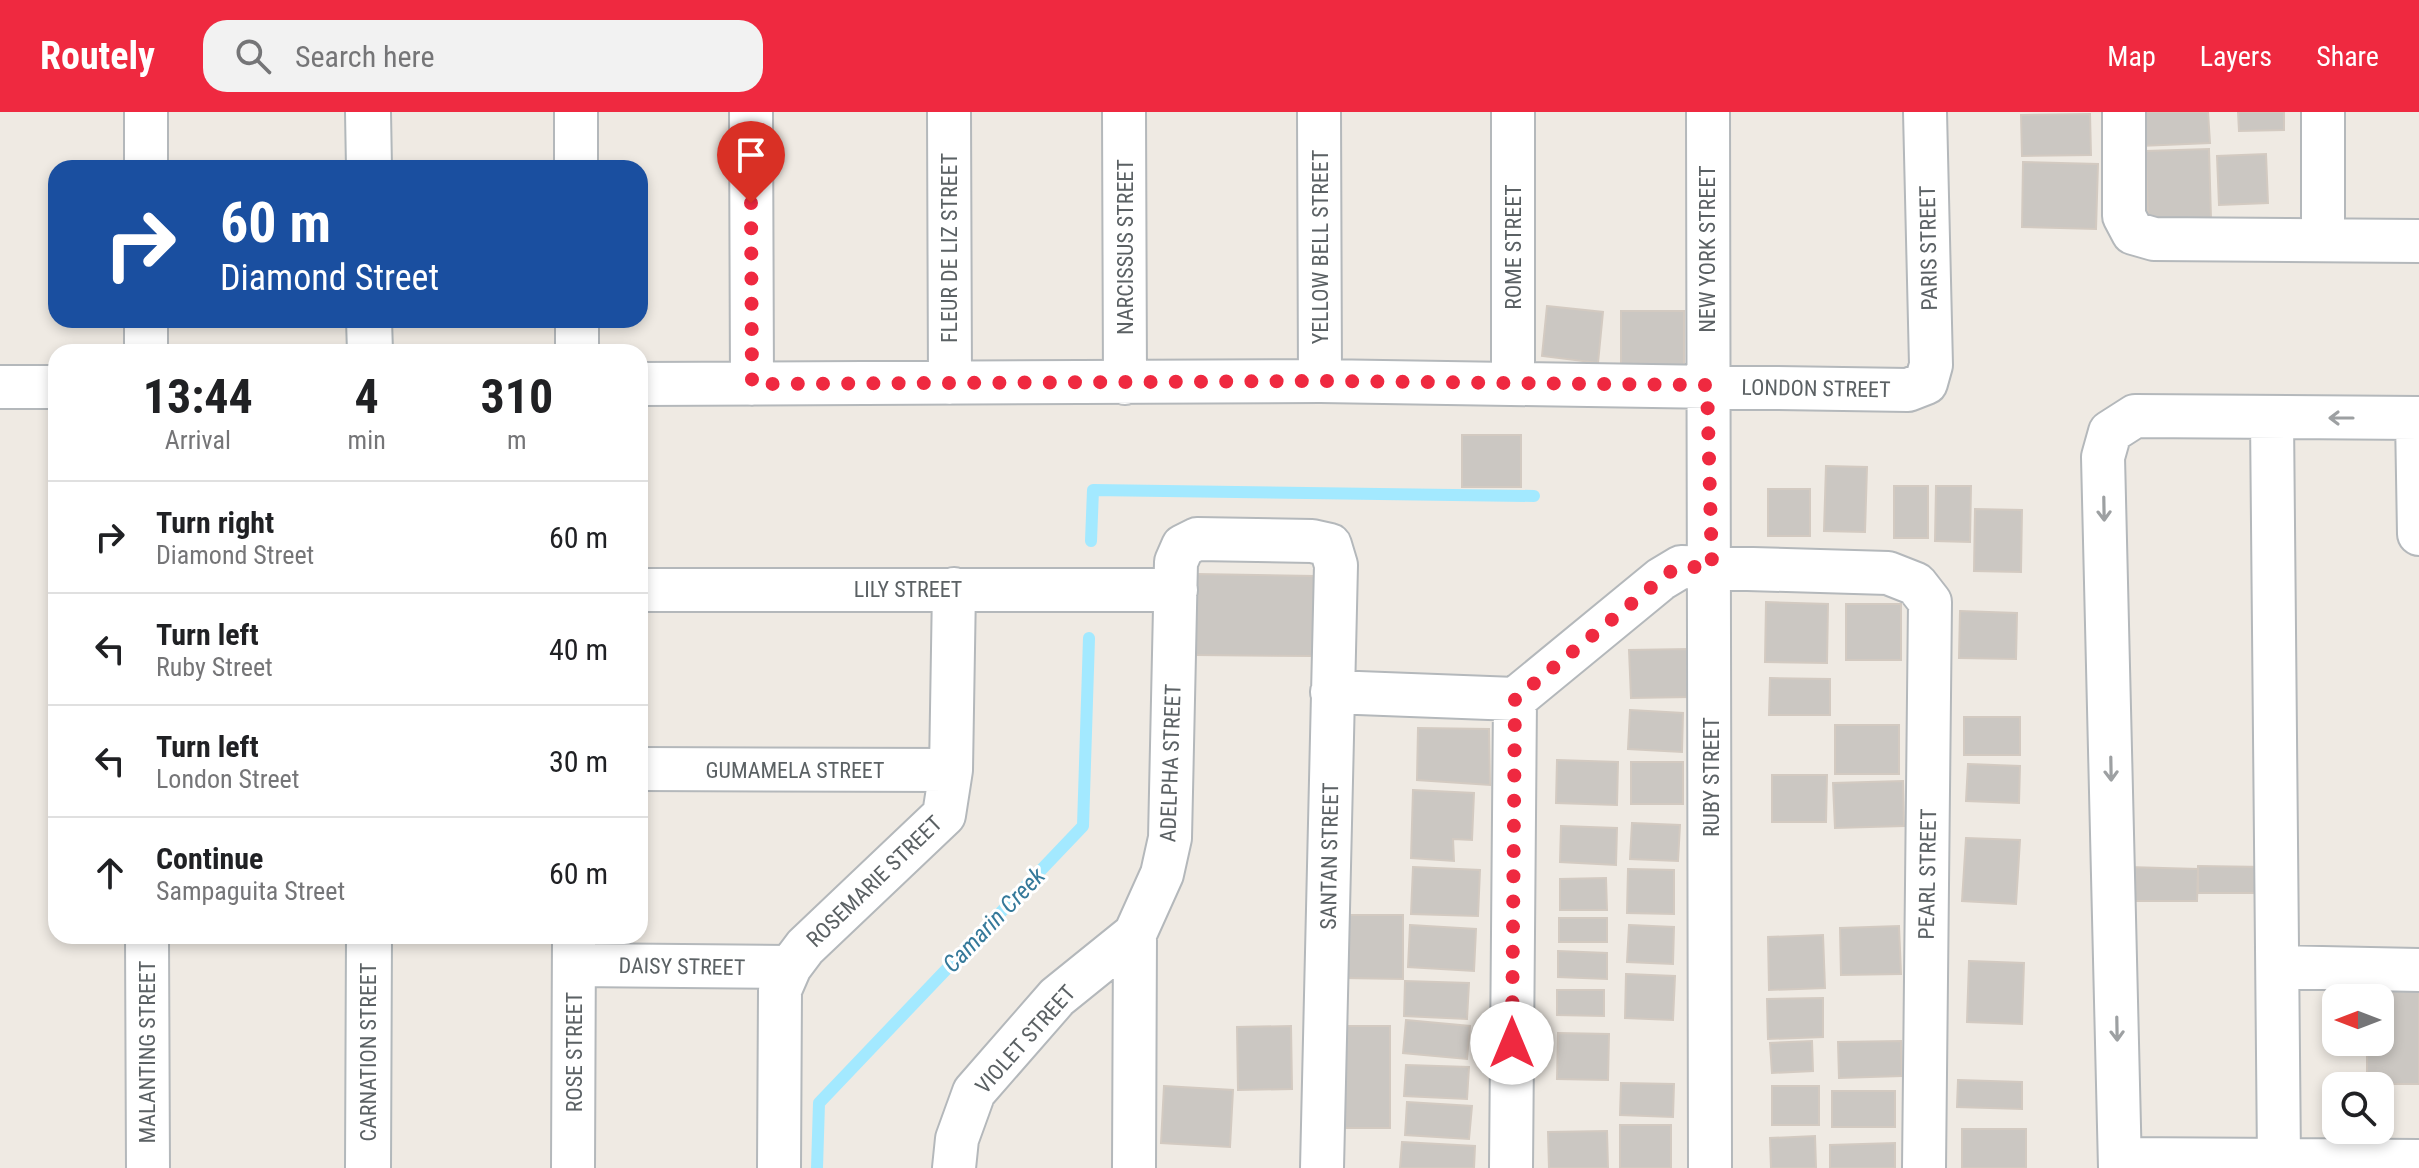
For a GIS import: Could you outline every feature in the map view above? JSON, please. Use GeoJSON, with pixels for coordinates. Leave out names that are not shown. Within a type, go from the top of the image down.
{"type":"FeatureCollection","features":[{"type":"Feature","properties":{"kind":"street"},"geometry":{"type":"LineString","coordinates":[[146,112],[146,160]]}},
{"type":"Feature","properties":{"kind":"street"},"geometry":{"type":"LineString","coordinates":[[368,112],[369,160]]}},
{"type":"Feature","properties":{"kind":"street"},"geometry":{"type":"LineString","coordinates":[[576,112],[576,160]]}},
{"type":"Feature","properties":{"kind":"street"},"geometry":{"type":"LineString","coordinates":[[751,112],[752,384]]}},
{"type":"Feature","properties":{"kind":"street","name":"FLEUR DE LIZ STREET"},"geometry":{"type":"LineString","coordinates":[[949,112],[950,383]]}},
{"type":"Feature","properties":{"kind":"street","name":"NARCISSUS STREET"},"geometry":{"type":"LineString","coordinates":[[1124,112],[1125,383]]}},
{"type":"Feature","properties":{"kind":"street","name":"YELLOW BELL STREET"},"geometry":{"type":"LineString","coordinates":[[1319,112],[1320,381]]}},
{"type":"Feature","properties":{"kind":"street","name":"ROME STREET"},"geometry":{"type":"LineString","coordinates":[[1513,112],[1513,383]]}},
{"type":"Feature","properties":{"kind":"street","name":"NEW YORK STREET"},"geometry":{"type":"LineString","coordinates":[[1707,385],[1708,112]]}},
{"type":"Feature","properties":{"kind":"street","name":"PARIS STREET"},"geometry":{"type":"LineString","coordinates":[[1925,112],[1931,365],[1926,383]]}},
{"type":"Feature","properties":{"kind":"street"},"geometry":{"type":"LineString","coordinates":[[2124,112],[2124,216],[2133,233],[2154,239],[2419,241]]}},
{"type":"Feature","properties":{"kind":"street"},"geometry":{"type":"LineString","coordinates":[[2323,112],[2323,240]]}},
{"type":"Feature","properties":{"kind":"street","name":"LONDON STREET"},"geometry":{"type":"LineString","coordinates":[[648,384],[1320,381],[1908,390],[1926,383]]}},
{"type":"Feature","properties":{"kind":"street","name":"RUBY STREET"},"geometry":{"type":"LineString","coordinates":[[1707,385],[1712,567],[1710,1168]]}},
{"type":"Feature","properties":{"kind":"street"},"geometry":{"type":"LineString","coordinates":[[0,387],[48,387]]}},
{"type":"Feature","properties":{"kind":"street"},"geometry":{"type":"LineString","coordinates":[[2419,534],[2418,418],[2135,416],[2110,432],[2103,457],[2120,1163],[2419,1161]]}},
{"type":"Feature","properties":{"kind":"street"},"geometry":{"type":"LineString","coordinates":[[2272,418],[2279,1160]]}},
{"type":"Feature","properties":{"kind":"street","name":"SANTAN STREET"},"geometry":{"type":"LineString","coordinates":[[1183,546],[1197,539],[1312,541],[1330,545],[1336,565],[1322,1168]]}},
{"type":"Feature","properties":{"kind":"street","name":"ADELPHA STREET"},"geometry":{"type":"LineString","coordinates":[[1134,1168],[1135,934],[1162,874],[1170,838],[1176,562],[1183,546]]}},
{"type":"Feature","properties":{"kind":"street"},"geometry":{"type":"LineString","coordinates":[[1332,692],[1515,699],[1670,572],[1681,567],[1712,567]]}},
{"type":"Feature","properties":{"kind":"street","name":"PEARL STREET"},"geometry":{"type":"LineString","coordinates":[[1712,567],[1888,573],[1916,584],[1930,602],[1924,1168]]}},
{"type":"Feature","properties":{"kind":"street","name":"ROSEMARIE STREET"},"geometry":{"type":"LineString","coordinates":[[779,1168],[780,990],[790,967],[805,947],[944,815],[951,770],[954,589]]}},
{"type":"Feature","properties":{"kind":"street","name":"LILY STREET"},"geometry":{"type":"LineString","coordinates":[[648,590],[1176,590]]}},
{"type":"Feature","properties":{"kind":"street"},"geometry":{"type":"LineString","coordinates":[[1511,1168],[1515,699]]}},
{"type":"Feature","properties":{"kind":"street","name":"GUMAMELA STREET"},"geometry":{"type":"LineString","coordinates":[[648,769],[951,770]]}},
{"type":"Feature","properties":{"kind":"street","name":"VIOLET STREET"},"geometry":{"type":"LineString","coordinates":[[954,1168],[957,1139],[974,1092],[1057,997],[1135,934]]}},
{"type":"Feature","properties":{"kind":"street","name":"MALANTING STREET"},"geometry":{"type":"LineString","coordinates":[[147,944],[148,1168]]}},
{"type":"Feature","properties":{"kind":"street","name":"CARNATION STREET"},"geometry":{"type":"LineString","coordinates":[[368,1168],[369,944]]}},
{"type":"Feature","properties":{"kind":"street","name":"DAISY STREET"},"geometry":{"type":"LineString","coordinates":[[574,950],[790,967]]}},
{"type":"Feature","properties":{"kind":"street","name":"ROSE STREET"},"geometry":{"type":"LineString","coordinates":[[573,1168],[574,950]]}},
{"type":"Feature","properties":{"kind":"street"},"geometry":{"type":"LineString","coordinates":[[2279,967],[2419,970]]}},
{"type":"Feature","properties":{"kind":"building"},"geometry":{"type":"Polygon","coordinates":[[[2139,112],[2208,112],[2210,143],[2140,146],[2139,112]]]}},
{"type":"Feature","properties":{"kind":"building"},"geometry":{"type":"Polygon","coordinates":[[[2238,112],[2284,112],[2284,130],[2239,131],[2238,112]]]}},
{"type":"Feature","properties":{"kind":"building"},"geometry":{"type":"Polygon","coordinates":[[[2090,114],[2091,155],[2022,156],[2021,115],[2090,114]]]}},
{"type":"Feature","properties":{"kind":"building"},"geometry":{"type":"Polygon","coordinates":[[[2209,149],[2211,219],[2148,220],[2146,151],[2209,149]]]}},
{"type":"Feature","properties":{"kind":"building"},"geometry":{"type":"Polygon","coordinates":[[[2266,154],[2268,203],[2219,205],[2217,156],[2266,154]]]}},
{"type":"Feature","properties":{"kind":"building"},"geometry":{"type":"Polygon","coordinates":[[[2023,162],[2098,164],[2096,229],[2022,227],[2023,162]]]}},
{"type":"Feature","properties":{"kind":"building"},"geometry":{"type":"Polygon","coordinates":[[[1547,306],[1603,312],[1598,363],[1542,356],[1547,306]]]}},
{"type":"Feature","properties":{"kind":"building"},"geometry":{"type":"Polygon","coordinates":[[[1621,311],[1684,311],[1684,367],[1621,367],[1621,311]]]}},
{"type":"Feature","properties":{"kind":"building"},"geometry":{"type":"Polygon","coordinates":[[[1462,435],[1521,435],[1521,487],[1462,487],[1462,435]]]}},
{"type":"Feature","properties":{"kind":"building"},"geometry":{"type":"Polygon","coordinates":[[[1826,466],[1867,467],[1865,532],[1824,531],[1826,466]]]}},
{"type":"Feature","properties":{"kind":"building"},"geometry":{"type":"Polygon","coordinates":[[[1894,486],[1928,486],[1928,538],[1894,538],[1894,486]]]}},
{"type":"Feature","properties":{"kind":"building"},"geometry":{"type":"Polygon","coordinates":[[[1936,486],[1971,486],[1970,542],[1935,541],[1936,486]]]}},
{"type":"Feature","properties":{"kind":"building"},"geometry":{"type":"Polygon","coordinates":[[[1768,489],[1810,489],[1810,536],[1768,536],[1768,489]]]}},
{"type":"Feature","properties":{"kind":"building"},"geometry":{"type":"Polygon","coordinates":[[[1975,509],[2022,510],[2021,572],[1974,571],[1975,509]]]}},
{"type":"Feature","properties":{"kind":"building"},"geometry":{"type":"Polygon","coordinates":[[[1196,574],[1314,576],[1313,656],[1196,655],[1196,574]]]}},
{"type":"Feature","properties":{"kind":"building"},"geometry":{"type":"Polygon","coordinates":[[[1766,602],[1828,604],[1827,663],[1765,662],[1766,602]]]}},
{"type":"Feature","properties":{"kind":"building"},"geometry":{"type":"Polygon","coordinates":[[[1846,604],[1901,604],[1901,660],[1846,660],[1846,604]]]}},
{"type":"Feature","properties":{"kind":"building"},"geometry":{"type":"Polygon","coordinates":[[[1960,611],[2017,613],[2016,659],[1959,658],[1960,611]]]}},
{"type":"Feature","properties":{"kind":"building"},"geometry":{"type":"Polygon","coordinates":[[[1689,649],[1690,697],[1631,698],[1629,650],[1689,649]]]}},
{"type":"Feature","properties":{"kind":"building"},"geometry":{"type":"Polygon","coordinates":[[[1770,678],[1830,679],[1830,715],[1769,715],[1770,678]]]}},
{"type":"Feature","properties":{"kind":"building"},"geometry":{"type":"Polygon","coordinates":[[[1630,710],[1683,713],[1682,752],[1628,749],[1630,710]]]}},
{"type":"Feature","properties":{"kind":"building"},"geometry":{"type":"Polygon","coordinates":[[[1964,717],[2020,717],[2020,755],[1964,755],[1964,717]]]}},
{"type":"Feature","properties":{"kind":"building"},"geometry":{"type":"Polygon","coordinates":[[[1835,725],[1899,725],[1899,774],[1835,774],[1835,725]]]}},
{"type":"Feature","properties":{"kind":"building"},"geometry":{"type":"Polygon","coordinates":[[[1418,728],[1489,729],[1490,785],[1417,780],[1418,728]]]}},
{"type":"Feature","properties":{"kind":"building"},"geometry":{"type":"Polygon","coordinates":[[[1557,760],[1618,762],[1617,805],[1556,803],[1557,760]]]}},
{"type":"Feature","properties":{"kind":"building"},"geometry":{"type":"Polygon","coordinates":[[[1631,762],[1683,762],[1683,804],[1631,804],[1631,762]]]}},
{"type":"Feature","properties":{"kind":"building"},"geometry":{"type":"Polygon","coordinates":[[[1968,764],[2020,766],[2019,803],[1966,801],[1968,764]]]}},
{"type":"Feature","properties":{"kind":"building"},"geometry":{"type":"Polygon","coordinates":[[[1772,775],[1827,775],[1826,822],[1772,822],[1772,775]]]}},
{"type":"Feature","properties":{"kind":"building"},"geometry":{"type":"Polygon","coordinates":[[[1903,781],[1904,826],[1835,828],[1833,783],[1903,781]]]}},
{"type":"Feature","properties":{"kind":"building"},"geometry":{"type":"Polygon","coordinates":[[[1413,790],[1474,793],[1472,840],[1453,839],[1454,861],[1411,858],[1413,790]]]}},
{"type":"Feature","properties":{"kind":"building"},"geometry":{"type":"Polygon","coordinates":[[[1632,823],[1680,825],[1678,861],[1630,859],[1632,823]]]}},
{"type":"Feature","properties":{"kind":"building"},"geometry":{"type":"Polygon","coordinates":[[[1561,826],[1617,828],[1616,865],[1560,862],[1561,826]]]}},
{"type":"Feature","properties":{"kind":"building"},"geometry":{"type":"Polygon","coordinates":[[[1966,838],[2020,840],[2016,904],[1962,901],[1966,838]]]}},
{"type":"Feature","properties":{"kind":"building"},"geometry":{"type":"Polygon","coordinates":[[[2198,866],[2266,867],[2266,893],[2198,893],[2198,866]]]}},
{"type":"Feature","properties":{"kind":"building"},"geometry":{"type":"Polygon","coordinates":[[[1413,867],[1480,870],[1478,916],[1411,914],[1413,867]]]}},
{"type":"Feature","properties":{"kind":"building"},"geometry":{"type":"Polygon","coordinates":[[[2127,867],[2198,869],[2197,901],[2127,901],[2127,867]]]}},
{"type":"Feature","properties":{"kind":"building"},"geometry":{"type":"Polygon","coordinates":[[[1628,869],[1674,870],[1674,914],[1627,913],[1628,869]]]}},
{"type":"Feature","properties":{"kind":"building"},"geometry":{"type":"Polygon","coordinates":[[[1606,878],[1607,910],[1560,910],[1560,879],[1606,878]]]}},
{"type":"Feature","properties":{"kind":"building"},"geometry":{"type":"Polygon","coordinates":[[[1344,915],[1403,915],[1403,979],[1344,978],[1344,915]]]}},
{"type":"Feature","properties":{"kind":"building"},"geometry":{"type":"Polygon","coordinates":[[[1559,918],[1607,918],[1607,942],[1559,942],[1559,918]]]}},
{"type":"Feature","properties":{"kind":"building"},"geometry":{"type":"Polygon","coordinates":[[[1410,925],[1476,929],[1474,971],[1408,967],[1410,925]]]}},
{"type":"Feature","properties":{"kind":"building"},"geometry":{"type":"Polygon","coordinates":[[[1629,925],[1674,927],[1673,964],[1627,962],[1629,925]]]}},
{"type":"Feature","properties":{"kind":"building"},"geometry":{"type":"Polygon","coordinates":[[[1899,926],[1901,974],[1841,975],[1840,928],[1899,926]]]}},
{"type":"Feature","properties":{"kind":"building"},"geometry":{"type":"Polygon","coordinates":[[[1823,935],[1825,988],[1769,990],[1768,937],[1823,935]]]}},
{"type":"Feature","properties":{"kind":"building"},"geometry":{"type":"Polygon","coordinates":[[[1558,951],[1607,953],[1607,979],[1558,977],[1558,951]]]}},
{"type":"Feature","properties":{"kind":"building"},"geometry":{"type":"Polygon","coordinates":[[[1969,961],[2024,963],[2022,1024],[1967,1022],[1969,961]]]}},
{"type":"Feature","properties":{"kind":"building"},"geometry":{"type":"Polygon","coordinates":[[[2368,971],[2419,971],[2419,1084],[2394,1084],[2394,1072],[2367,1072],[2367,1056],[2394,1056],[2394,984],[2368,984],[2368,971]]]}},
{"type":"Feature","properties":{"kind":"building"},"geometry":{"type":"Polygon","coordinates":[[[1626,974],[1675,976],[1673,1020],[1625,1018],[1626,974]]]}},
{"type":"Feature","properties":{"kind":"building"},"geometry":{"type":"Polygon","coordinates":[[[1405,981],[1469,983],[1467,1019],[1404,1016],[1405,981]]]}},
{"type":"Feature","properties":{"kind":"building"},"geometry":{"type":"Polygon","coordinates":[[[1557,990],[1604,990],[1604,1016],[1557,1015],[1557,990]]]}},
{"type":"Feature","properties":{"kind":"building"},"geometry":{"type":"Polygon","coordinates":[[[1823,998],[1823,1037],[1768,1039],[1767,999],[1823,998]]]}},
{"type":"Feature","properties":{"kind":"building"},"geometry":{"type":"Polygon","coordinates":[[[1406,1020],[1470,1026],[1467,1059],[1403,1053],[1406,1020]]]}},
{"type":"Feature","properties":{"kind":"building"},"geometry":{"type":"Polygon","coordinates":[[[1291,1026],[1292,1089],[1238,1090],[1237,1027],[1291,1026]]]}},
{"type":"Feature","properties":{"kind":"building"},"geometry":{"type":"Polygon","coordinates":[[[1337,1026],[1390,1026],[1390,1128],[1337,1128],[1337,1026]]]}},
{"type":"Feature","properties":{"kind":"building"},"geometry":{"type":"Polygon","coordinates":[[[1558,1033],[1609,1034],[1608,1080],[1557,1079],[1558,1033]]]}},
{"type":"Feature","properties":{"kind":"building"},"geometry":{"type":"Polygon","coordinates":[[[1812,1041],[1813,1071],[1772,1073],[1770,1043],[1812,1041]]]}},
{"type":"Feature","properties":{"kind":"building"},"geometry":{"type":"Polygon","coordinates":[[[1901,1041],[1902,1076],[1839,1078],[1838,1042],[1901,1041]]]}},
{"type":"Feature","properties":{"kind":"building"},"geometry":{"type":"Polygon","coordinates":[[[1406,1065],[1469,1067],[1467,1099],[1404,1096],[1406,1065]]]}},
{"type":"Feature","properties":{"kind":"building"},"geometry":{"type":"Polygon","coordinates":[[[1958,1080],[2022,1082],[2022,1109],[1957,1107],[1958,1080]]]}},
{"type":"Feature","properties":{"kind":"building"},"geometry":{"type":"Polygon","coordinates":[[[1621,1083],[1674,1084],[1673,1117],[1620,1115],[1621,1083]]]}},
{"type":"Feature","properties":{"kind":"building"},"geometry":{"type":"Polygon","coordinates":[[[1164,1086],[1233,1090],[1230,1147],[1161,1143],[1164,1086]]]}},
{"type":"Feature","properties":{"kind":"building"},"geometry":{"type":"Polygon","coordinates":[[[1772,1086],[1819,1086],[1819,1125],[1772,1125],[1772,1086]]]}},
{"type":"Feature","properties":{"kind":"building"},"geometry":{"type":"Polygon","coordinates":[[[1832,1091],[1895,1091],[1895,1127],[1832,1127],[1832,1091]]]}},
{"type":"Feature","properties":{"kind":"building"},"geometry":{"type":"Polygon","coordinates":[[[1407,1102],[1472,1106],[1469,1139],[1405,1135],[1407,1102]]]}},
{"type":"Feature","properties":{"kind":"building"},"geometry":{"type":"Polygon","coordinates":[[[1620,1125],[1671,1125],[1671,1168],[1620,1168],[1620,1125]]]}},
{"type":"Feature","properties":{"kind":"building"},"geometry":{"type":"Polygon","coordinates":[[[1962,1129],[2026,1129],[2026,1168],[1962,1168],[1962,1129]]]}},
{"type":"Feature","properties":{"kind":"building"},"geometry":{"type":"Polygon","coordinates":[[[1607,1131],[1608,1168],[1549,1168],[1548,1132],[1607,1131]]]}},
{"type":"Feature","properties":{"kind":"building"},"geometry":{"type":"Polygon","coordinates":[[[1815,1136],[1816,1168],[1771,1168],[1770,1138],[1815,1136]]]}},
{"type":"Feature","properties":{"kind":"building"},"geometry":{"type":"Polygon","coordinates":[[[1402,1142],[1475,1146],[1474,1168],[1400,1168],[1402,1142]]]}},
{"type":"Feature","properties":{"kind":"building"},"geometry":{"type":"Polygon","coordinates":[[[1895,1143],[1895,1168],[1830,1168],[1830,1145],[1895,1143]]]}},
{"type":"Feature","properties":{"kind":"waterway","name":"Camarin Creek"},"geometry":{"type":"LineString","coordinates":[[1091,541],[1093,490],[1534,496]]}},
{"type":"Feature","properties":{"kind":"waterway","name":"Camarin Creek"},"geometry":{"type":"LineString","coordinates":[[817,1168],[819,1103],[1083,826],[1089,638]]}},
{"type":"Feature","properties":{"kind":"route"},"geometry":{"type":"LineString","coordinates":[[751,203],[752,384],[1320,381],[1707,385],[1712,567],[1681,567],[1670,572],[1515,699],[1512,1043]]}}]}
